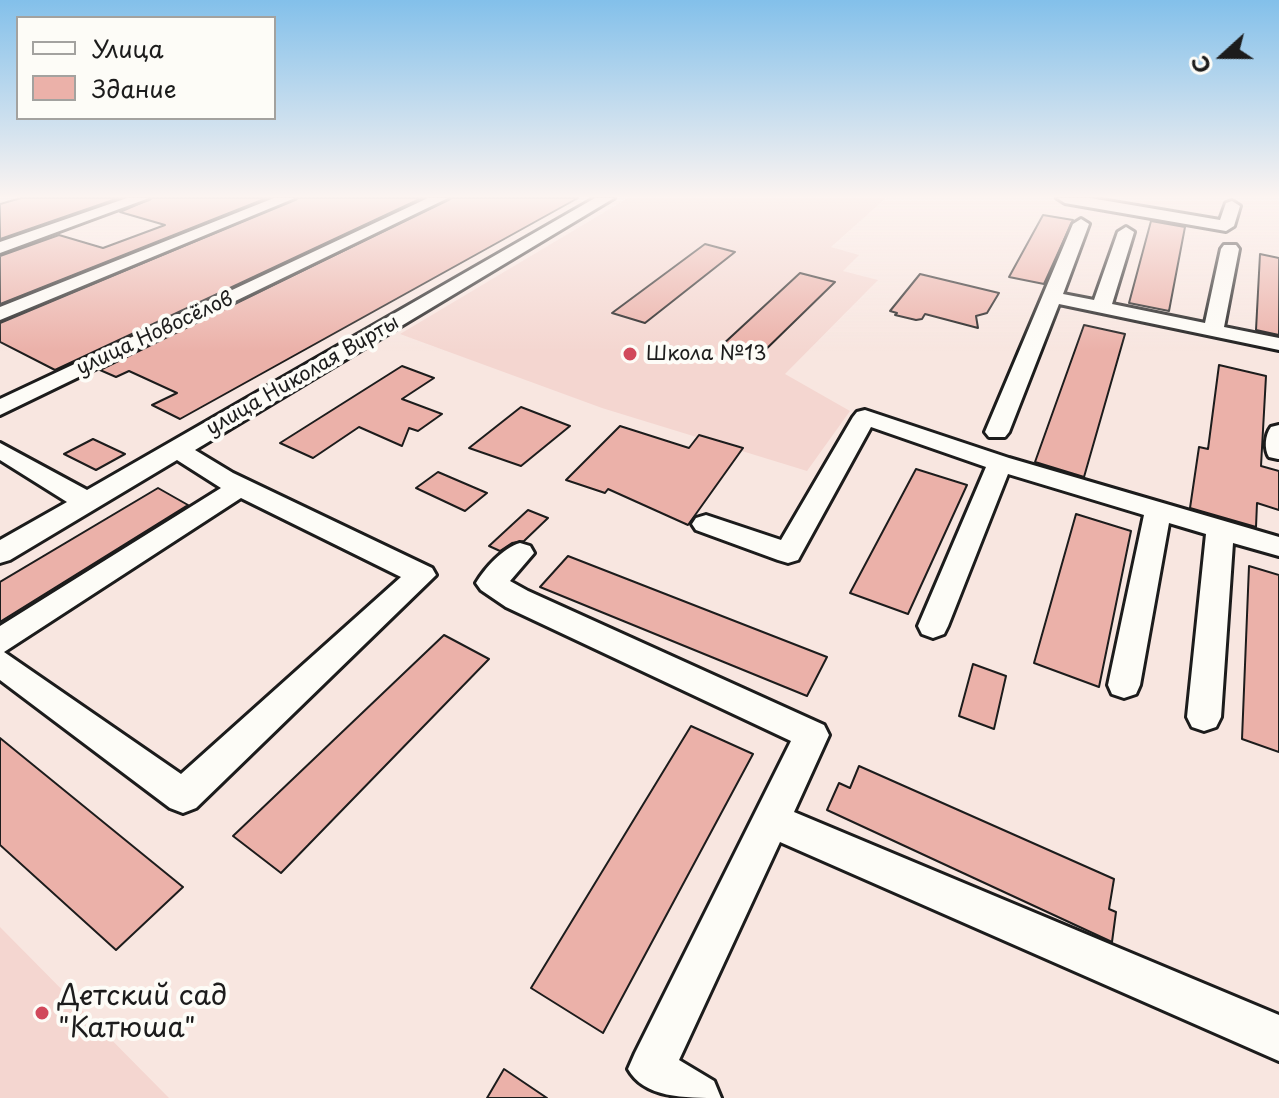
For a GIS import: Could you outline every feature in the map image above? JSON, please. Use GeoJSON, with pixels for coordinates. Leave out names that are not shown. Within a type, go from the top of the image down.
{"type":"FeatureCollection","features":[{"type":"Feature","properties":{"kind":"street"},"geometry":{"type":"LineString","coordinates":[[0,314],[160,249]]}},
{"type":"Feature","properties":{"kind":"street","name":"улица Новосёлов"},"geometry":{"type":"LineString","coordinates":[[0,408],[333,249]]}},
{"type":"Feature","properties":{"kind":"street","name":"улица Николая Вирты"},"geometry":{"type":"LineString","coordinates":[[0,553],[519,249]]}},
{"type":"Feature","properties":{"kind":"street"},"geometry":{"type":"LineString","coordinates":[[997,432],[1071,249]]}},
{"type":"Feature","properties":{"kind":"street"},"geometry":{"type":"LineString","coordinates":[[1101,309],[1120,249]]}},
{"type":"Feature","properties":{"kind":"street"},"geometry":{"type":"LineString","coordinates":[[1213,331],[1230,249]]}},
{"type":"Feature","properties":{"kind":"street"},"geometry":{"type":"LineString","coordinates":[[1052,297],[1279,344]]}},
{"type":"Feature","properties":{"kind":"street"},"geometry":{"type":"LineString","coordinates":[[706,524],[788,553],[865,417],[1000,463],[1279,547]]}},
{"type":"Feature","properties":{"kind":"street"},"geometry":{"type":"LineString","coordinates":[[0,450],[87,502]]}},
{"type":"Feature","properties":{"kind":"street"},"geometry":{"type":"LineString","coordinates":[[0,663],[183,796],[422,575],[240,487],[178,450]]}},
{"type":"Feature","properties":{"kind":"street"},"geometry":{"type":"LineString","coordinates":[[933,626],[1000,463]]}},
{"type":"Feature","properties":{"kind":"street"},"geometry":{"type":"LineString","coordinates":[[0,641],[240,487]]}},
{"type":"Feature","properties":{"kind":"street"},"geometry":{"type":"LineString","coordinates":[[1124,685],[1158,512]]}},
{"type":"Feature","properties":{"kind":"street"},"geometry":{"type":"LineString","coordinates":[[1204,717],[1220,530]]}},
{"type":"Feature","properties":{"kind":"street"},"geometry":{"type":"LineString","coordinates":[[520,553],[491,583],[517,599],[812,735],[651,1069],[697,1098]]}},
{"type":"Feature","properties":{"kind":"street"},"geometry":{"type":"LineString","coordinates":[[771,820],[1279,1038]]}},
{"type":"Feature","properties":{"kind":"shaded area","name":"Школа №13"},"geometry":{"type":"Polygon","coordinates":[[[542,249],[839,249],[859,255],[843,271],[878,280],[785,374],[850,411],[807,471],[602,408],[400,334],[542,249]]]}},
{"type":"Feature","properties":{"kind":"shaded area","name":"Детский сад \"Катюша\""},"geometry":{"type":"Polygon","coordinates":[[[0,927],[169,1098],[0,1098],[0,927]]]}},
{"type":"Feature","properties":{"kind":"building"},"geometry":{"type":"Polygon","coordinates":[[[19,249],[138,249],[0,304],[0,256],[19,249]]]}},
{"type":"Feature","properties":{"kind":"building"},"geometry":{"type":"Polygon","coordinates":[[[176,249],[313,249],[55,370],[0,342],[0,323],[176,249]]]}},
{"type":"Feature","properties":{"kind":"building"},"geometry":{"type":"Polygon","coordinates":[[[346,249],[486,249],[180,419],[152,405],[177,393],[129,371],[116,377],[100,370],[346,249]]]}},
{"type":"Feature","properties":{"kind":"building"},"geometry":{"type":"Polygon","coordinates":[[[698,249],[735,252],[645,323],[612,313],[698,249]]]}},
{"type":"Feature","properties":{"kind":"building"},"geometry":{"type":"Polygon","coordinates":[[[1024,249],[1060,249],[1044,284],[1009,277],[1024,249]]]}},
{"type":"Feature","properties":{"kind":"building"},"geometry":{"type":"Polygon","coordinates":[[[1143,249],[1181,249],[1169,311],[1129,303],[1143,249]]]}},
{"type":"Feature","properties":{"kind":"building"},"geometry":{"type":"Polygon","coordinates":[[[1260,254],[1279,258],[1279,335],[1256,330],[1260,254]]]}},
{"type":"Feature","properties":{"kind":"building"},"geometry":{"type":"Polygon","coordinates":[[[800,273],[835,282],[757,358],[720,347],[800,273]]]}},
{"type":"Feature","properties":{"kind":"building"},"geometry":{"type":"Polygon","coordinates":[[[920,274],[999,293],[987,313],[976,316],[978,328],[925,314],[922,319],[916,320],[895,315],[897,313],[890,311],[920,274]]]}},
{"type":"Feature","properties":{"kind":"building"},"geometry":{"type":"Polygon","coordinates":[[[1084,325],[1125,334],[1084,477],[1035,462],[1084,325]]]}},
{"type":"Feature","properties":{"kind":"building"},"geometry":{"type":"Polygon","coordinates":[[[1219,365],[1266,376],[1261,466],[1279,471],[1279,510],[1257,503],[1256,527],[1190,508],[1199,447],[1208,449],[1219,365]]]}},
{"type":"Feature","properties":{"kind":"building"},"geometry":{"type":"Polygon","coordinates":[[[402,366],[434,378],[402,399],[442,414],[418,431],[409,428],[402,446],[359,427],[313,458],[280,443],[402,366]]]}},
{"type":"Feature","properties":{"kind":"building"},"geometry":{"type":"Polygon","coordinates":[[[521,407],[570,426],[521,466],[469,448],[521,407]]]}},
{"type":"Feature","properties":{"kind":"building"},"geometry":{"type":"Polygon","coordinates":[[[620,426],[689,448],[699,435],[743,448],[688,525],[608,489],[605,493],[566,480],[620,426]]]}},
{"type":"Feature","properties":{"kind":"building"},"geometry":{"type":"Polygon","coordinates":[[[93,439],[125,454],[96,470],[64,454],[93,439]]]}},
{"type":"Feature","properties":{"kind":"building"},"geometry":{"type":"Polygon","coordinates":[[[916,469],[967,485],[908,614],[850,593],[916,469]]]}},
{"type":"Feature","properties":{"kind":"building"},"geometry":{"type":"Polygon","coordinates":[[[438,472],[487,493],[465,511],[416,488],[438,472]]]}},
{"type":"Feature","properties":{"kind":"building"},"geometry":{"type":"Polygon","coordinates":[[[158,488],[188,505],[0,622],[0,582],[158,488]]]}},
{"type":"Feature","properties":{"kind":"building"},"geometry":{"type":"Polygon","coordinates":[[[528,510],[548,518],[524,541],[512,543],[500,551],[489,546],[528,510]]]}},
{"type":"Feature","properties":{"kind":"building"},"geometry":{"type":"Polygon","coordinates":[[[1076,514],[1131,531],[1099,687],[1034,663],[1076,514]]]}},
{"type":"Feature","properties":{"kind":"building"},"geometry":{"type":"Polygon","coordinates":[[[568,556],[827,657],[807,696],[540,587],[568,556]]]}},
{"type":"Feature","properties":{"kind":"building"},"geometry":{"type":"Polygon","coordinates":[[[1249,566],[1279,575],[1279,752],[1242,739],[1249,566]]]}},
{"type":"Feature","properties":{"kind":"building"},"geometry":{"type":"Polygon","coordinates":[[[444,635],[489,659],[281,873],[233,836],[444,635]]]}},
{"type":"Feature","properties":{"kind":"building"},"geometry":{"type":"Polygon","coordinates":[[[973,664],[1006,676],[994,729],[959,716],[973,664]]]}},
{"type":"Feature","properties":{"kind":"building"},"geometry":{"type":"Polygon","coordinates":[[[691,726],[753,754],[603,1033],[531,988],[691,726]]]}},
{"type":"Feature","properties":{"kind":"building"},"geometry":{"type":"Polygon","coordinates":[[[0,738],[183,887],[116,950],[0,845],[0,738]]]}},
{"type":"Feature","properties":{"kind":"building"},"geometry":{"type":"Polygon","coordinates":[[[859,766],[1114,879],[1109,909],[1116,912],[1112,942],[827,810],[839,783],[850,788],[859,766]]]}},
{"type":"Feature","properties":{"kind":"building"},"geometry":{"type":"Polygon","coordinates":[[[504,1069],[547,1098],[487,1098],[504,1069]]]}},
{"type":"Feature","properties":{"kind":"place","name":"Школа №13"},"geometry":{"type":"Point","coordinates":[630,354]}},
{"type":"Feature","properties":{"kind":"place","name":"Детский сад \"Катюша\""},"geometry":{"type":"Point","coordinates":[42,1013]}}]}
